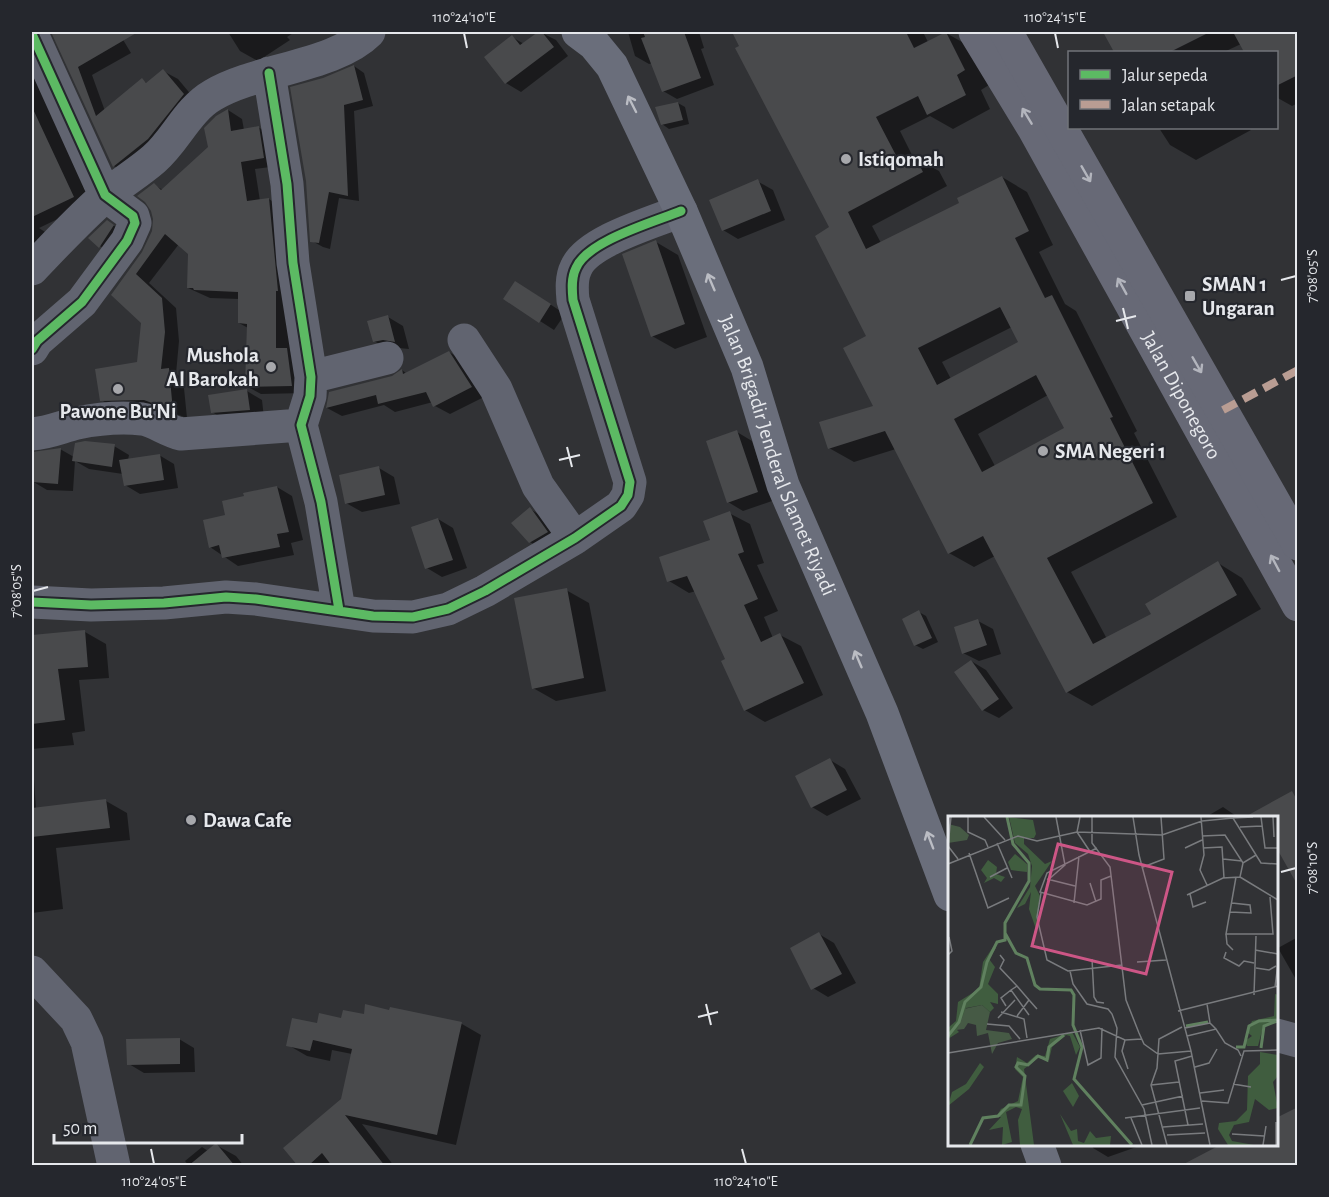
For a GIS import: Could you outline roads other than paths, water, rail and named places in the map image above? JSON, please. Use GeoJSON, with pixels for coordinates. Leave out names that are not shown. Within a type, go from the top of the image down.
{"type":"FeatureCollection","features":[{"type":"Feature","properties":{"kind":"highway","name":"Jalan Diponegoro"},"geometry":{"type":"LineString","coordinates":[[975,32],[1156,320]]}},
{"type":"Feature","properties":{"kind":"highway","name":"Jalan Diponegoro"},"geometry":{"type":"LineString","coordinates":[[1006,32],[1156,320],[1232,455],[1298,605]]}},
{"type":"Feature","properties":{"kind":"highway","name":"Jalan Diponegoro"},"geometry":{"type":"LineString","coordinates":[[1232,455],[1298,544]]}},
{"type":"Feature","properties":{"kind":"main road","name":"Jalan Brigadir Jenderal Slamet Riyadi"},"geometry":{"type":"LineString","coordinates":[[578,32],[594,44],[612,66],[681,211],[747,367],[783,485],[882,713],[948,890]]}},
{"type":"Feature","properties":{"kind":"street"},"geometry":{"type":"LineString","coordinates":[[32,269],[105,195],[155,159],[193,111],[211,96],[237,83],[336,52],[369,32]]}},
{"type":"Feature","properties":{"kind":"street"},"geometry":{"type":"LineString","coordinates":[[32,34],[105,195],[133,216],[135,223],[133,230],[82,302],[37,341],[32,349]]}},
{"type":"Feature","properties":{"kind":"street"},"geometry":{"type":"LineString","coordinates":[[269,73],[287,184],[293,263],[311,377],[310,396],[301,425],[321,502],[339,610]]}},
{"type":"Feature","properties":{"kind":"street"},"geometry":{"type":"LineString","coordinates":[[32,602],[91,605],[164,603],[226,597],[373,616],[414,617],[448,609],[485,591],[575,538],[621,506],[628,495],[630,482],[573,300],[572,284],[576,267],[588,251],[681,211]]}},
{"type":"Feature","properties":{"kind":"street"},"geometry":{"type":"LineString","coordinates":[[464,339],[496,388],[538,486],[575,538]]}},
{"type":"Feature","properties":{"kind":"street"},"geometry":{"type":"LineString","coordinates":[[311,377],[387,358]]}},
{"type":"Feature","properties":{"kind":"street"},"geometry":{"type":"LineString","coordinates":[[32,434],[45,433],[95,420],[143,419],[169,432],[181,434],[301,425]]}},
{"type":"Feature","properties":{"kind":"street"},"geometry":{"type":"LineString","coordinates":[[32,972],[76,1019],[87,1042],[114,1166]]}},
{"type":"Feature","properties":{"kind":"street"},"geometry":{"type":"LineString","coordinates":[[1278,1036],[1298,1041]]}},
{"type":"Feature","properties":{"kind":"place","name":"Istiqomah"},"geometry":{"type":"Point","coordinates":[846,159]}},
{"type":"Feature","properties":{"kind":"place","name":"SMAN 1 Ungaran"},"geometry":{"type":"Point","coordinates":[1190,296]}},
{"type":"Feature","properties":{"kind":"place","name":"Mushola Al Barokah"},"geometry":{"type":"Point","coordinates":[271,367]}},
{"type":"Feature","properties":{"kind":"place","name":"Pawone Bu'Ni"},"geometry":{"type":"Point","coordinates":[118,389]}},
{"type":"Feature","properties":{"kind":"place","name":"SMA Negeri 1"},"geometry":{"type":"Point","coordinates":[1043,451]}},
{"type":"Feature","properties":{"kind":"place","name":"Dawa Cafe"},"geometry":{"type":"Point","coordinates":[191,820]}}]}
